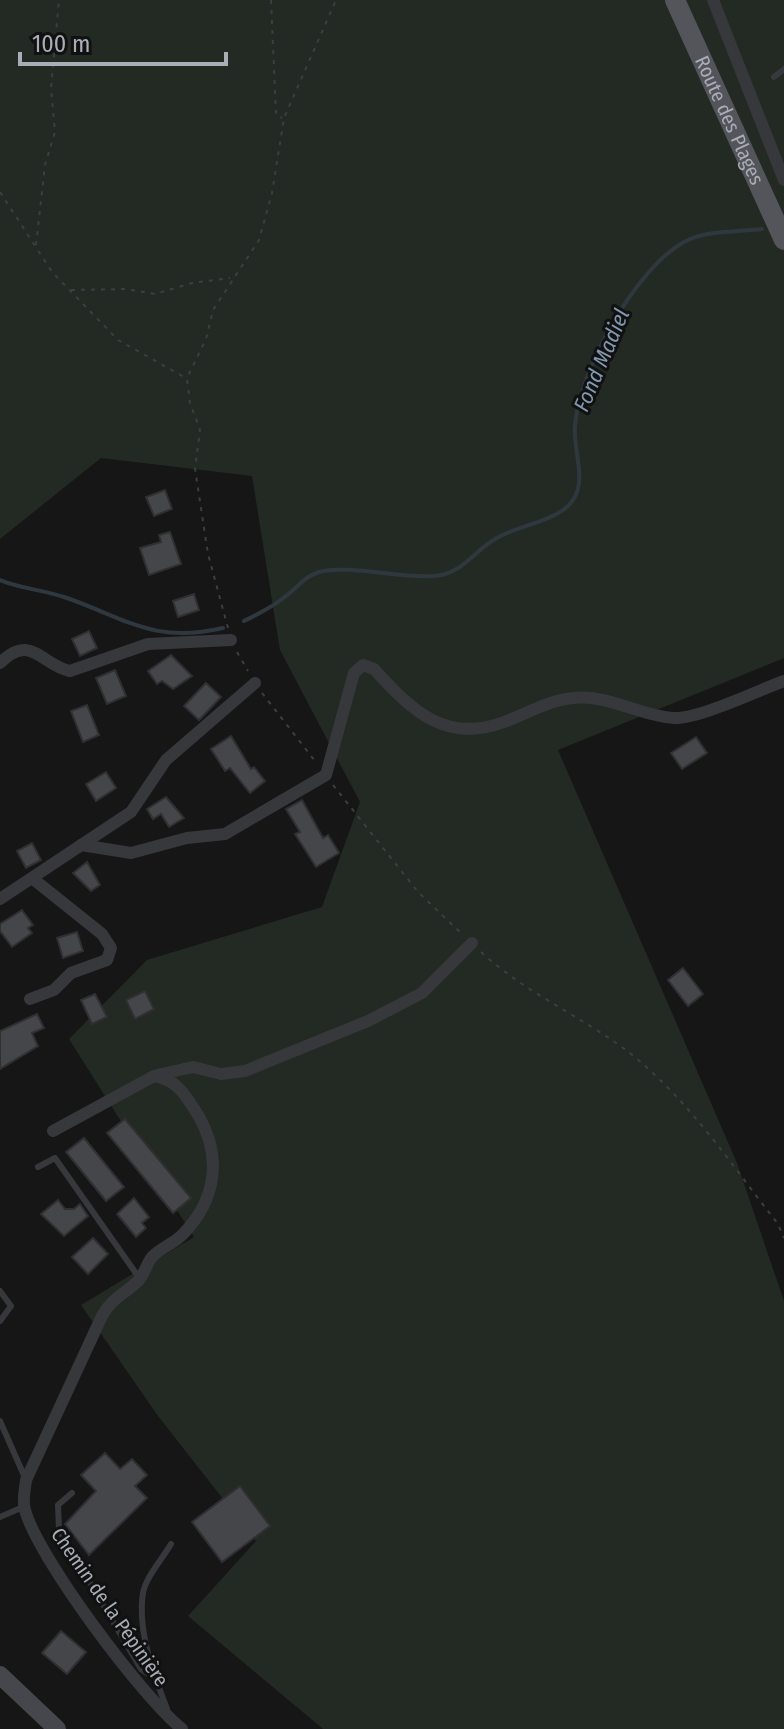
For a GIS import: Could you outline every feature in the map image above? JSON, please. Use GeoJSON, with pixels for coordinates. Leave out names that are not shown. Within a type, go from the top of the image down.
{"type":"FeatureCollection","features":[{"type":"Feature","properties":{"kind":"main road","name":"Route des Plages"},"geometry":{"type":"LineString","coordinates":[[675,0],[784,240]]}},
{"type":"Feature","properties":{"kind":"main road"},"geometry":{"type":"LineString","coordinates":[[0,1675],[57,1729]]}},
{"type":"Feature","properties":{"kind":"street","name":"Route des Plages"},"geometry":{"type":"LineString","coordinates":[[713,0],[784,180]]}},
{"type":"Feature","properties":{"kind":"street"},"geometry":{"type":"LineString","coordinates":[[0,663],[16,652],[27,650],[38,652],[70,671],[148,644],[231,640]]}},
{"type":"Feature","properties":{"kind":"street"},"geometry":{"type":"LineString","coordinates":[[81,845],[131,853],[187,838],[225,834],[326,775],[354,673],[363,665],[374,669],[433,722],[461,730],[482,729],[574,697],[608,701],[676,718],[784,681]]}},
{"type":"Feature","properties":{"kind":"street"},"geometry":{"type":"LineString","coordinates":[[0,899],[131,812],[166,760],[255,683]]}},
{"type":"Feature","properties":{"kind":"street"},"geometry":{"type":"LineString","coordinates":[[30,999],[54,990],[71,973],[107,960],[111,948],[102,934],[32,878]]}},
{"type":"Feature","properties":{"kind":"street"},"geometry":{"type":"LineString","coordinates":[[53,1131],[130,1086],[154,1076],[193,1067],[221,1074],[245,1071],[368,1021],[422,993],[472,943]]}},
{"type":"Feature","properties":{"kind":"street"},"geometry":{"type":"LineString","coordinates":[[23,1507],[26,1480],[102,1316],[119,1294],[140,1279],[150,1259],[181,1237],[203,1208],[214,1157],[207,1132],[175,1082],[154,1076]]}},
{"type":"Feature","properties":{"kind":"street","name":"Chemin de la Pépinière"},"geometry":{"type":"LineString","coordinates":[[23,1507],[32,1528],[72,1592],[147,1698],[177,1725]]}},
{"type":"Feature","properties":{"kind":"lane"},"geometry":{"type":"LineString","coordinates":[[774,77],[784,69]]}},
{"type":"Feature","properties":{"kind":"lane"},"geometry":{"type":"LineString","coordinates":[[38,1167],[55,1158],[140,1279]]}},
{"type":"Feature","properties":{"kind":"lane"},"geometry":{"type":"LineString","coordinates":[[0,1291],[11,1306],[0,1321]]}},
{"type":"Feature","properties":{"kind":"lane"},"geometry":{"type":"LineString","coordinates":[[0,1421],[26,1480]]}},
{"type":"Feature","properties":{"kind":"lane"},"geometry":{"type":"LineString","coordinates":[[72,1493],[58,1505],[59,1530],[141,1669],[155,1679]]}},
{"type":"Feature","properties":{"kind":"lane"},"geometry":{"type":"LineString","coordinates":[[0,1517],[23,1507]]}},
{"type":"Feature","properties":{"kind":"lane"},"geometry":{"type":"LineString","coordinates":[[171,1544],[143,1591],[144,1630],[155,1679],[177,1725]]}},
{"type":"Feature","properties":{"kind":"path"},"geometry":{"type":"LineString","coordinates":[[36,246],[45,165],[55,132],[51,88],[59,0]]}},
{"type":"Feature","properties":{"kind":"path"},"geometry":{"type":"LineString","coordinates":[[271,0],[276,115],[284,118]]}},
{"type":"Feature","properties":{"kind":"path"},"geometry":{"type":"LineString","coordinates":[[336,0],[284,118],[272,193],[259,240],[231,278],[213,310],[206,339],[187,378],[190,403],[200,430],[195,469],[208,554],[231,640],[255,683],[418,892],[501,970],[620,1046],[657,1077],[696,1120],[778,1224],[784,1238]]}},
{"type":"Feature","properties":{"kind":"path"},"geometry":{"type":"LineString","coordinates":[[0,192],[52,272],[118,340],[187,378]]}},
{"type":"Feature","properties":{"kind":"path"},"geometry":{"type":"LineString","coordinates":[[70,290],[126,289],[155,294],[192,283],[231,278]]}},
{"type":"Feature","properties":{"kind":"shaded area"},"geometry":{"type":"Polygon","coordinates":[[[0,0],[784,0],[784,658],[558,750],[737,1163],[784,1301],[784,1729],[323,1729],[188,1616],[256,1541],[158,1416],[81,1305],[194,1237],[69,1039],[147,960],[322,907],[360,802],[280,650],[252,476],[101,458],[0,539],[0,0]]]}},
{"type":"Feature","properties":{"kind":"building"},"geometry":{"type":"Polygon","coordinates":[[[165,490],[172,509],[154,516],[146,497],[165,490]]]}},
{"type":"Feature","properties":{"kind":"building"},"geometry":{"type":"Polygon","coordinates":[[[170,532],[181,564],[149,575],[140,548],[161,542],[159,535],[170,532]]]}},
{"type":"Feature","properties":{"kind":"building"},"geometry":{"type":"Polygon","coordinates":[[[194,594],[199,610],[178,617],[173,601],[194,594]]]}},
{"type":"Feature","properties":{"kind":"building"},"geometry":{"type":"Polygon","coordinates":[[[89,631],[97,648],[80,656],[72,639],[89,631]]]}},
{"type":"Feature","properties":{"kind":"building"},"geometry":{"type":"Polygon","coordinates":[[[171,655],[192,676],[173,689],[162,681],[157,684],[148,671],[171,655]]]}},
{"type":"Feature","properties":{"kind":"building"},"geometry":{"type":"Polygon","coordinates":[[[115,670],[126,696],[107,704],[96,678],[115,670]]]}},
{"type":"Feature","properties":{"kind":"building"},"geometry":{"type":"Polygon","coordinates":[[[206,683],[221,697],[199,720],[184,706],[206,683]]]}},
{"type":"Feature","properties":{"kind":"building"},"geometry":{"type":"Polygon","coordinates":[[[87,705],[99,735],[83,742],[71,711],[87,705]]]}},
{"type":"Feature","properties":{"kind":"building"},"geometry":{"type":"Polygon","coordinates":[[[231,736],[251,769],[254,767],[265,781],[250,793],[230,768],[225,771],[211,749],[231,736]]]}},
{"type":"Feature","properties":{"kind":"building"},"geometry":{"type":"Polygon","coordinates":[[[696,737],[707,753],[682,769],[671,753],[696,737]]]}},
{"type":"Feature","properties":{"kind":"building"},"geometry":{"type":"Polygon","coordinates":[[[106,772],[116,788],[96,801],[86,784],[106,772]]]}},
{"type":"Feature","properties":{"kind":"building"},"geometry":{"type":"Polygon","coordinates":[[[166,797],[184,818],[169,827],[161,814],[153,819],[147,809],[166,797]]]}},
{"type":"Feature","properties":{"kind":"building"},"geometry":{"type":"Polygon","coordinates":[[[302,800],[323,838],[328,835],[339,853],[316,867],[295,834],[300,832],[286,809],[302,800]]]}},
{"type":"Feature","properties":{"kind":"building"},"geometry":{"type":"Polygon","coordinates":[[[32,843],[41,860],[26,868],[17,851],[32,843]]]}},
{"type":"Feature","properties":{"kind":"building"},"geometry":{"type":"Polygon","coordinates":[[[87,862],[100,885],[91,891],[73,873],[87,862]]]}},
{"type":"Feature","properties":{"kind":"building"},"geometry":{"type":"Polygon","coordinates":[[[22,910],[33,925],[28,928],[32,933],[12,947],[0,931],[0,924],[22,910]]]}},
{"type":"Feature","properties":{"kind":"building"},"geometry":{"type":"Polygon","coordinates":[[[77,932],[83,951],[63,958],[57,938],[77,932]]]}},
{"type":"Feature","properties":{"kind":"building"},"geometry":{"type":"Polygon","coordinates":[[[683,968],[703,994],[688,1006],[668,980],[683,968]]]}},
{"type":"Feature","properties":{"kind":"building"},"geometry":{"type":"Polygon","coordinates":[[[145,991],[154,1009],[135,1019],[126,1000],[145,991]]]}},
{"type":"Feature","properties":{"kind":"building"},"geometry":{"type":"Polygon","coordinates":[[[95,994],[107,1017],[92,1024],[81,1000],[95,994]]]}},
{"type":"Feature","properties":{"kind":"building"},"geometry":{"type":"Polygon","coordinates":[[[37,1014],[44,1028],[32,1033],[38,1046],[0,1069],[0,1031],[37,1014]]]}},
{"type":"Feature","properties":{"kind":"building"},"geometry":{"type":"Polygon","coordinates":[[[125,1119],[191,1198],[173,1213],[107,1133],[125,1119]]]}},
{"type":"Feature","properties":{"kind":"building"},"geometry":{"type":"Polygon","coordinates":[[[84,1138],[124,1187],[106,1201],[66,1152],[84,1138]]]}},
{"type":"Feature","properties":{"kind":"building"},"geometry":{"type":"Polygon","coordinates":[[[134,1198],[149,1217],[142,1223],[146,1228],[136,1237],[117,1214],[134,1198]]]}},
{"type":"Feature","properties":{"kind":"building"},"geometry":{"type":"Polygon","coordinates":[[[58,1200],[65,1209],[74,1209],[80,1204],[88,1216],[64,1236],[41,1214],[58,1200]]]}},
{"type":"Feature","properties":{"kind":"building"},"geometry":{"type":"Polygon","coordinates":[[[93,1238],[108,1254],[88,1274],[72,1257],[93,1238]]]}},
{"type":"Feature","properties":{"kind":"building"},"geometry":{"type":"Polygon","coordinates":[[[105,1453],[120,1469],[132,1459],[147,1475],[135,1486],[147,1498],[89,1555],[65,1524],[96,1491],[81,1475],[105,1453]]]}},
{"type":"Feature","properties":{"kind":"building"},"geometry":{"type":"Polygon","coordinates":[[[240,1486],[270,1526],[222,1562],[192,1522],[240,1486]]]}},
{"type":"Feature","properties":{"kind":"building"},"geometry":{"type":"Polygon","coordinates":[[[61,1631],[86,1652],[67,1674],[42,1653],[61,1631]]]}},
{"type":"Feature","properties":{"kind":"waterway","name":"Fond Madiel"},"geometry":{"type":"LineString","coordinates":[[244,621],[276,604],[305,579],[319,572],[444,574],[460,567],[495,539],[551,517],[567,507],[578,489],[575,425],[579,402],[599,350],[629,297],[665,255],[684,242],[712,233],[762,229]]}},
{"type":"Feature","properties":{"kind":"waterway","name":"Fond Madiel"},"geometry":{"type":"LineString","coordinates":[[0,580],[59,595],[159,631],[178,633],[223,628]]}}]}
